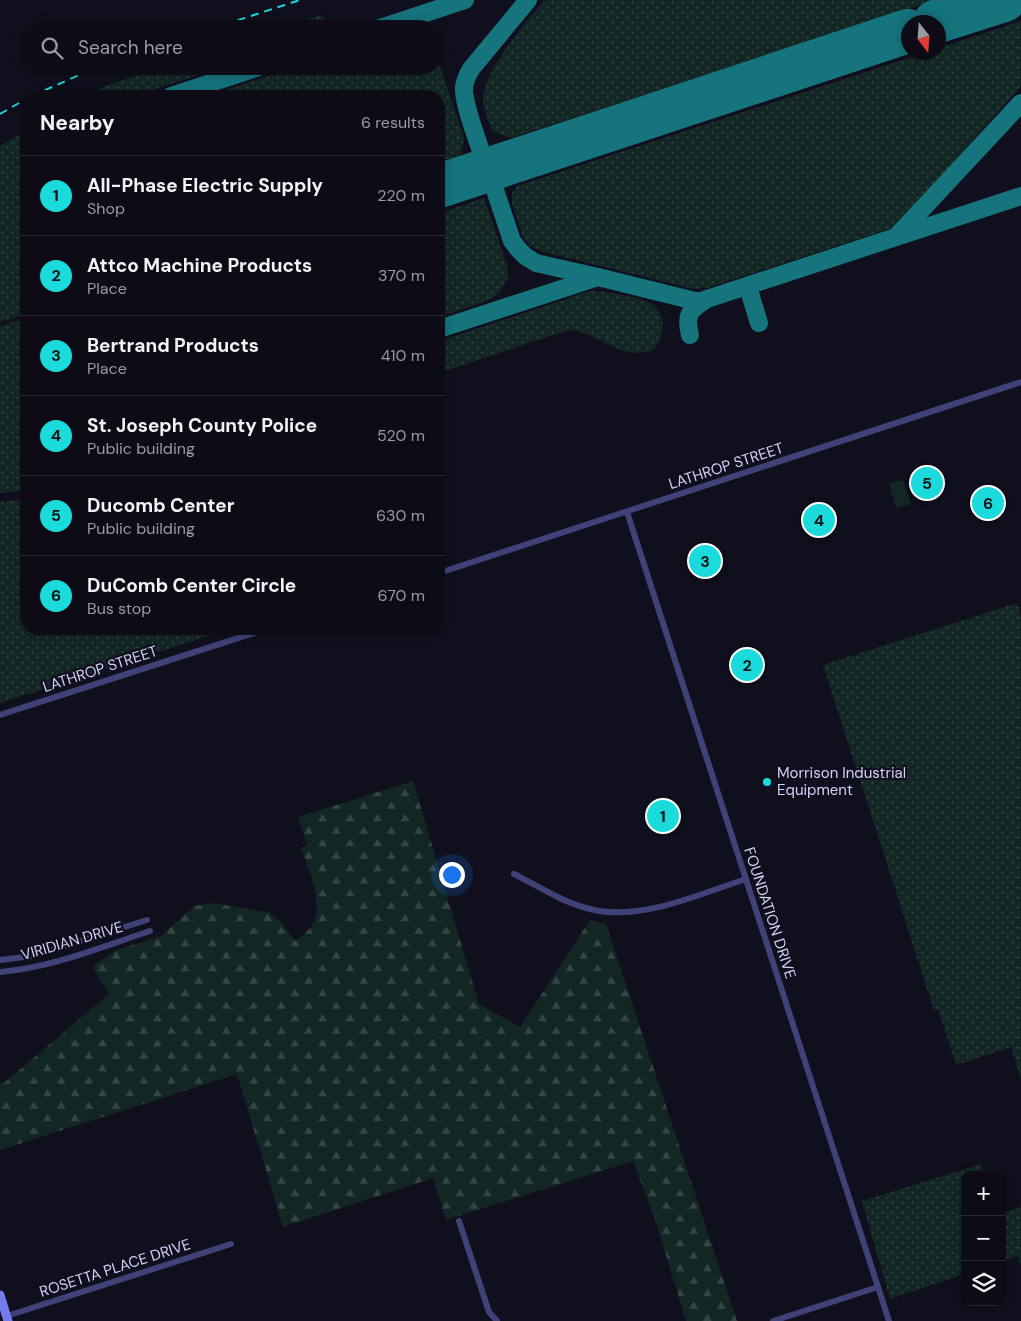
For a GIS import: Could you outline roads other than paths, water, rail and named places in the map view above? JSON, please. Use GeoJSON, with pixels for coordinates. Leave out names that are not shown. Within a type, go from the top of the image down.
{"type":"FeatureCollection","features":[{"type":"Feature","properties":{"kind":"street","name":"LATHROP STREET"},"geometry":{"type":"LineString","coordinates":[[445,571],[1021,382]]}},
{"type":"Feature","properties":{"kind":"street","name":"FOUNDATION DRIVE"},"geometry":{"type":"LineString","coordinates":[[627,512],[889,1321]]}},
{"type":"Feature","properties":{"kind":"street","name":"LATHROP STREET"},"geometry":{"type":"LineString","coordinates":[[0,715],[247,635]]}},
{"type":"Feature","properties":{"kind":"street"},"geometry":{"type":"LineString","coordinates":[[514,874],[574,904],[590,910],[617,914],[655,908],[746,878]]}},
{"type":"Feature","properties":{"kind":"street","name":"VIRIDIAN DRIVE"},"geometry":{"type":"LineString","coordinates":[[0,960],[32,956],[147,920]]}},
{"type":"Feature","properties":{"kind":"street","name":"VIRIDIAN DRIVE"},"geometry":{"type":"LineString","coordinates":[[0,972],[48,964],[150,931]]}},
{"type":"Feature","properties":{"kind":"street"},"geometry":{"type":"LineString","coordinates":[[460,1221],[489,1312],[497,1321]]}},
{"type":"Feature","properties":{"kind":"street","name":"ROSETTA PLACE DRIVE"},"geometry":{"type":"LineString","coordinates":[[7,1318],[231,1244]]}},
{"type":"Feature","properties":{"kind":"street"},"geometry":{"type":"LineString","coordinates":[[773,1321],[878,1287]]}},
{"type":"Feature","properties":{"kind":"street"},"geometry":{"type":"LineString","coordinates":[[0,1295],[7,1318]]}},
{"type":"Feature","properties":{"kind":"street"},"geometry":{"type":"LineString","coordinates":[[488,1321],[489,1312]]}},
{"type":"Feature","properties":{"kind":"railway"},"geometry":{"type":"LineString","coordinates":[[239,20],[300,0]]}},
{"type":"Feature","properties":{"kind":"railway"},"geometry":{"type":"LineString","coordinates":[[45,90],[79,75]]}},
{"type":"Feature","properties":{"kind":"railway"},"geometry":{"type":"LineString","coordinates":[[0,114],[20,102]]}},
{"type":"Feature","properties":{"kind":"place","name":"Ducomb Center"},"geometry":{"type":"Point","coordinates":[927,483]}},
{"type":"Feature","properties":{"kind":"place","name":"DuComb Center Circle"},"geometry":{"type":"Point","coordinates":[988,503]}},
{"type":"Feature","properties":{"kind":"place","name":"St. Joseph County Police"},"geometry":{"type":"Point","coordinates":[819,520]}},
{"type":"Feature","properties":{"kind":"place","name":"Bertrand Products"},"geometry":{"type":"Point","coordinates":[705,561]}},
{"type":"Feature","properties":{"kind":"place","name":"Attco Machine Products"},"geometry":{"type":"Point","coordinates":[747,665]}},
{"type":"Feature","properties":{"kind":"place","name":"Morrison Industrial Equipment"},"geometry":{"type":"Point","coordinates":[767,782]}},
{"type":"Feature","properties":{"kind":"place","name":"All-Phase Electric Supply"},"geometry":{"type":"Point","coordinates":[663,816]}}]}
